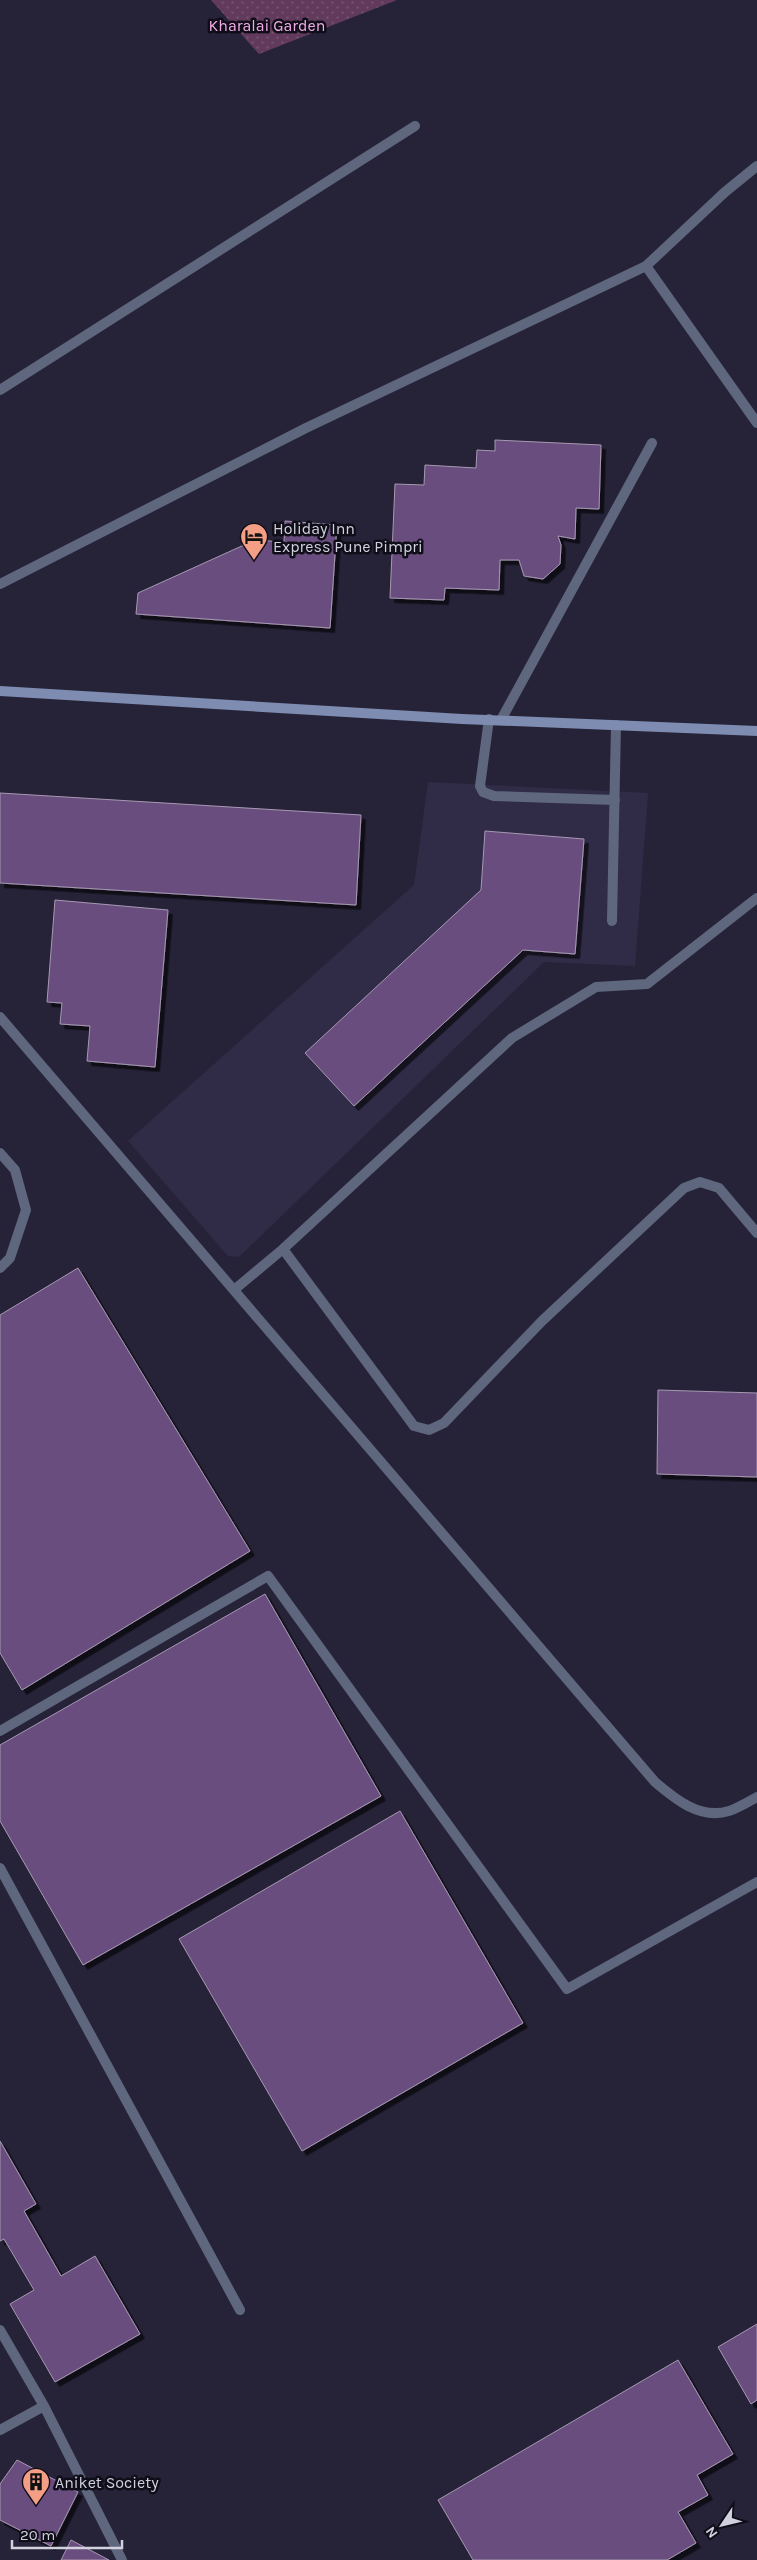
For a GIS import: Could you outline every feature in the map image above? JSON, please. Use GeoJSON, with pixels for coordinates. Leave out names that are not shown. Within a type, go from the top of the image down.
{"type":"FeatureCollection","features":[{"type":"Feature","properties":{"kind":"street"},"geometry":{"type":"LineString","coordinates":[[0,390],[415,126]]}},
{"type":"Feature","properties":{"kind":"street"},"geometry":{"type":"LineString","coordinates":[[0,584],[306,428],[646,266],[725,192],[757,166]]}},
{"type":"Feature","properties":{"kind":"street"},"geometry":{"type":"LineString","coordinates":[[646,266],[757,423]]}},
{"type":"Feature","properties":{"kind":"street"},"geometry":{"type":"LineString","coordinates":[[501,720],[652,443]]}},
{"type":"Feature","properties":{"kind":"street"},"geometry":{"type":"LineString","coordinates":[[0,691],[501,720],[757,731]]}},
{"type":"Feature","properties":{"kind":"street"},"geometry":{"type":"LineString","coordinates":[[489,719],[480,786],[483,792],[494,796],[615,800]]}},
{"type":"Feature","properties":{"kind":"street"},"geometry":{"type":"LineString","coordinates":[[612,921],[616,725]]}},
{"type":"Feature","properties":{"kind":"street"},"geometry":{"type":"LineString","coordinates":[[234,1290],[283,1249],[512,1038],[596,987],[647,984],[757,898]]}},
{"type":"Feature","properties":{"kind":"street"},"geometry":{"type":"LineString","coordinates":[[0,1017],[655,1782],[679,1802],[703,1812],[728,1812],[757,1797]]}},
{"type":"Feature","properties":{"kind":"street"},"geometry":{"type":"LineString","coordinates":[[0,1153],[15,1170],[26,1210],[10,1258],[0,1268]]}},
{"type":"Feature","properties":{"kind":"street"},"geometry":{"type":"LineString","coordinates":[[283,1249],[414,1426],[429,1430],[444,1423],[542,1321],[684,1188],[700,1182],[719,1188],[757,1233]]}},
{"type":"Feature","properties":{"kind":"street"},"geometry":{"type":"LineString","coordinates":[[0,1730],[268,1576],[567,1989],[757,1882]]}},
{"type":"Feature","properties":{"kind":"street"},"geometry":{"type":"LineString","coordinates":[[0,1868],[240,2310]]}},
{"type":"Feature","properties":{"kind":"street"},"geometry":{"type":"LineString","coordinates":[[0,2330],[44,2406],[122,2560]]}},
{"type":"Feature","properties":{"kind":"street"},"geometry":{"type":"LineString","coordinates":[[0,2430],[44,2406]]}},
{"type":"Feature","properties":{"kind":"shaded area"},"geometry":{"type":"Polygon","coordinates":[[[428,782],[648,793],[635,966],[544,962],[239,1257],[228,1256],[128,1141],[414,885],[428,782]]]}},
{"type":"Feature","properties":{"kind":"green space","name":"Kharalai Garden"},"geometry":{"type":"Polygon","coordinates":[[[211,0],[397,0],[259,54],[211,0]]]}},
{"type":"Feature","properties":{"kind":"building"},"geometry":{"type":"Polygon","coordinates":[[[495,440],[601,445],[599,509],[576,508],[575,539],[558,536],[561,545],[560,564],[543,579],[524,576],[519,560],[500,560],[499,590],[445,588],[444,600],[390,598],[395,484],[424,485],[425,465],[476,468],[477,450],[495,451],[495,440]]]}},
{"type":"Feature","properties":{"kind":"building"},"geometry":{"type":"Polygon","coordinates":[[[285,521],[337,525],[330,628],[136,614],[138,593],[255,540],[284,542],[285,521]]]}},
{"type":"Feature","properties":{"kind":"building"},"geometry":{"type":"Polygon","coordinates":[[[0,793],[361,815],[356,905],[0,883],[0,793]]]}},
{"type":"Feature","properties":{"kind":"building"},"geometry":{"type":"Polygon","coordinates":[[[485,831],[584,839],[575,954],[523,950],[354,1106],[305,1053],[481,890],[485,831]]]}},
{"type":"Feature","properties":{"kind":"building"},"geometry":{"type":"Polygon","coordinates":[[[55,900],[168,910],[155,1067],[87,1061],[90,1026],[60,1024],[62,1003],[47,1002],[55,900]]]}},
{"type":"Feature","properties":{"kind":"building"},"geometry":{"type":"Polygon","coordinates":[[[78,1268],[250,1551],[22,1690],[0,1653],[0,1315],[78,1268]]]}},
{"type":"Feature","properties":{"kind":"building"},"geometry":{"type":"Polygon","coordinates":[[[658,1390],[757,1393],[757,1477],[657,1474],[658,1390]]]}},
{"type":"Feature","properties":{"kind":"building"},"geometry":{"type":"Polygon","coordinates":[[[265,1594],[381,1796],[83,1965],[0,1821],[0,1745],[265,1594]]]}},
{"type":"Feature","properties":{"kind":"building"},"geometry":{"type":"Polygon","coordinates":[[[400,1811],[523,2023],[302,2151],[179,1939],[400,1811]]]}},
{"type":"Feature","properties":{"kind":"building"},"geometry":{"type":"Polygon","coordinates":[[[0,2141],[36,2204],[24,2211],[61,2276],[95,2256],[140,2334],[55,2382],[10,2304],[34,2290],[4,2239],[0,2241],[0,2141]]]}},
{"type":"Feature","properties":{"kind":"building"},"geometry":{"type":"Polygon","coordinates":[[[757,2324],[757,2400],[751,2404],[718,2347],[757,2324]]]}},
{"type":"Feature","properties":{"kind":"building"},"geometry":{"type":"Polygon","coordinates":[[[678,2360],[733,2454],[697,2475],[708,2495],[678,2512],[696,2543],[667,2560],[473,2560],[438,2500],[678,2360]]]}},
{"type":"Feature","properties":{"kind":"building","name":"Aniket Society"},"geometry":{"type":"Polygon","coordinates":[[[17,2460],[78,2492],[51,2546],[0,2520],[0,2484],[17,2460]]]}},
{"type":"Feature","properties":{"kind":"building","name":"Aniket Society"},"geometry":{"type":"Polygon","coordinates":[[[71,2540],[109,2560],[61,2560],[71,2540]]]}},
{"type":"Feature","properties":{"kind":"place","name":"Holiday Inn Express Pune Pimpri"},"geometry":{"type":"Point","coordinates":[254,561]}},
{"type":"Feature","properties":{"kind":"place","name":"Aniket Society"},"geometry":{"type":"Point","coordinates":[36,2506]}}]}
